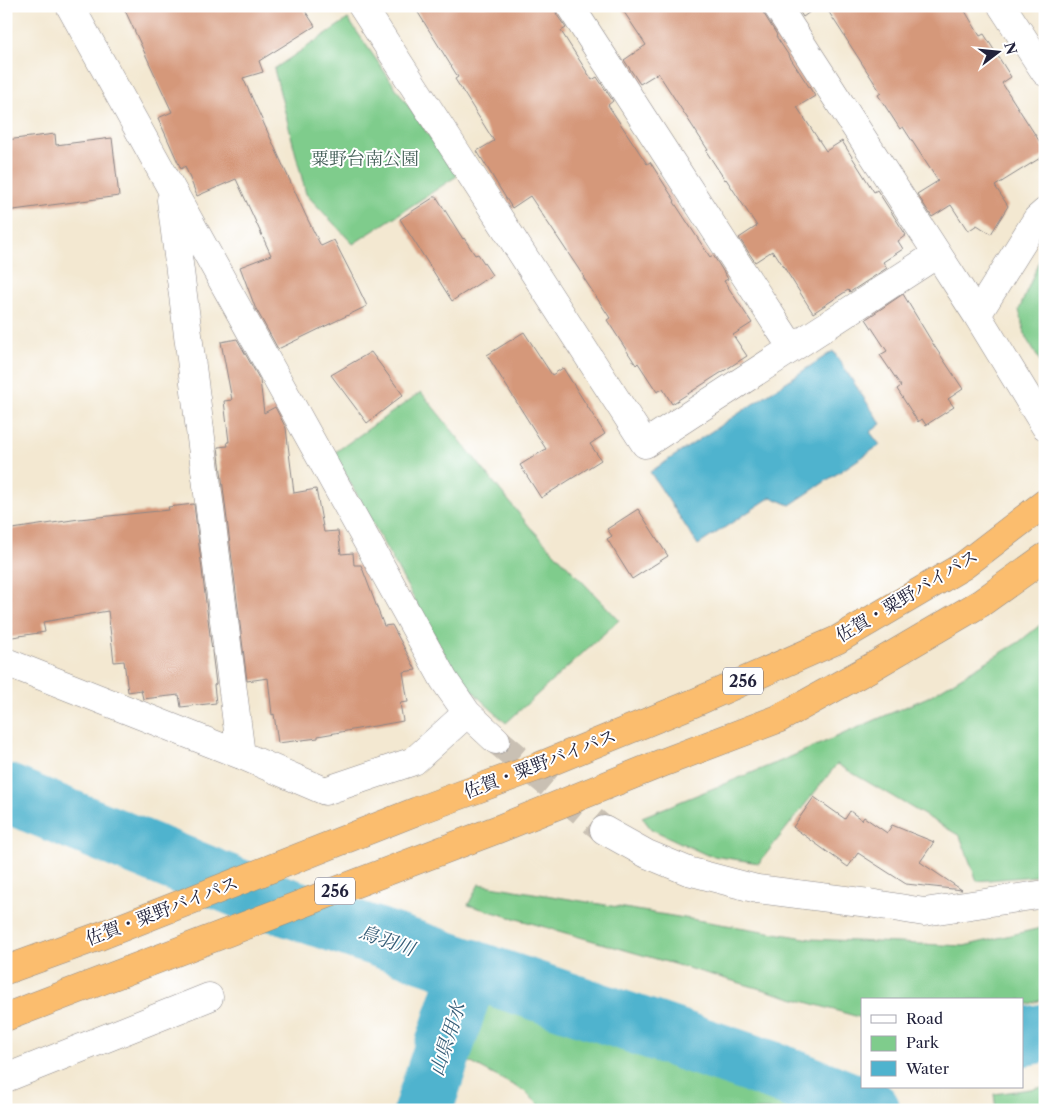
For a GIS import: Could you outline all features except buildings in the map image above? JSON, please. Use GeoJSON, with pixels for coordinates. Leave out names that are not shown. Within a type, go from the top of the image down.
{"type":"FeatureCollection","features":[{"type":"Feature","properties":{"kind":"highway","name":"佐賀・粟野バイパス"},"geometry":{"type":"LineString","coordinates":[[6,970],[100,936],[416,811],[540,766],[685,707],[837,640],[964,566],[1045,503]]}},
{"type":"Feature","properties":{"kind":"highway","name":"256"},"geometry":{"type":"LineString","coordinates":[[6,1017],[501,828],[662,763],[778,719],[982,603],[1045,556]]}},
{"type":"Feature","properties":{"kind":"street"},"geometry":{"type":"LineString","coordinates":[[70,6],[439,671],[467,713],[496,740]]}},
{"type":"Feature","properties":{"kind":"street"},"geometry":{"type":"LineString","coordinates":[[362,6],[645,444],[937,254]]}},
{"type":"Feature","properties":{"kind":"street"},"geometry":{"type":"LineString","coordinates":[[570,6],[792,348]]}},
{"type":"Feature","properties":{"kind":"street"},"geometry":{"type":"LineString","coordinates":[[777,6],[977,315],[1045,426]]}},
{"type":"Feature","properties":{"kind":"street"},"geometry":{"type":"LineString","coordinates":[[1002,6],[1045,72]]}},
{"type":"Feature","properties":{"kind":"street"},"geometry":{"type":"LineString","coordinates":[[170,186],[241,756]]}},
{"type":"Feature","properties":{"kind":"street"},"geometry":{"type":"LineString","coordinates":[[977,315],[1037,219],[1045,212]]}},
{"type":"Feature","properties":{"kind":"street"},"geometry":{"type":"LineString","coordinates":[[6,662],[326,791],[414,761],[467,713]]}},
{"type":"Feature","properties":{"kind":"street"},"geometry":{"type":"LineString","coordinates":[[604,830],[647,854],[688,871],[757,889],[924,912],[1045,894]]}},
{"type":"Feature","properties":{"kind":"street"},"geometry":{"type":"LineString","coordinates":[[6,1078],[209,997]]}},
{"type":"Feature","properties":{"kind":"green space","name":"粟野台南公園"},"geometry":{"type":"Polygon","coordinates":[[[348,19],[457,176],[353,244],[306,194],[274,69],[348,19]]]}},
{"type":"Feature","properties":{"kind":"green space"},"geometry":{"type":"Polygon","coordinates":[[[1045,247],[1045,369],[1026,338],[1019,310],[1045,247]]]}},
{"type":"Feature","properties":{"kind":"green space"},"geometry":{"type":"Polygon","coordinates":[[[421,392],[529,526],[619,620],[506,723],[480,699],[451,666],[334,453],[421,392]]]}},
{"type":"Feature","properties":{"kind":"green space"},"geometry":{"type":"Polygon","coordinates":[[[1045,621],[1045,872],[1036,876],[977,881],[960,836],[837,764],[759,863],[707,855],[651,829],[642,817],[781,761],[928,697],[1019,642],[1045,621]]]}},
{"type":"Feature","properties":{"kind":"green space"},"geometry":{"type":"Polygon","coordinates":[[[479,884],[811,939],[964,946],[1045,927],[1045,999],[1024,1005],[1024,998],[861,998],[861,1018],[468,905],[479,884]]]}},
{"type":"Feature","properties":{"kind":"green space"},"geometry":{"type":"Polygon","coordinates":[[[483,1003],[684,1050],[849,1110],[545,1110],[524,1091],[464,1059],[483,1003]]]}},
{"type":"Feature","properties":{"kind":"green space"},"geometry":{"type":"Polygon","coordinates":[[[1045,1087],[1045,1110],[996,1110],[994,1094],[1045,1087]]]}},
{"type":"Feature","properties":{"kind":"water"},"geometry":{"type":"Polygon","coordinates":[[[833,351],[881,424],[870,432],[880,445],[790,505],[771,497],[698,545],[650,472],[833,351]]]}},
{"type":"Feature","properties":{"kind":"waterway","name":"鳥羽川"},"geometry":{"type":"LineString","coordinates":[[6,793],[270,901],[773,1071],[871,1110]]}},
{"type":"Feature","properties":{"kind":"waterway","name":"山県用水"},"geometry":{"type":"LineString","coordinates":[[423,1110],[470,968]]}},
{"type":"Feature","properties":{"kind":"waterway","name":"鳥羽川"},"geometry":{"type":"LineString","coordinates":[[1024,1037],[1045,1033]]}},
{"type":"Feature","properties":{"kind":"tunnel"},"geometry":{"type":"LineString","coordinates":[[496,740],[604,830]]}}]}
